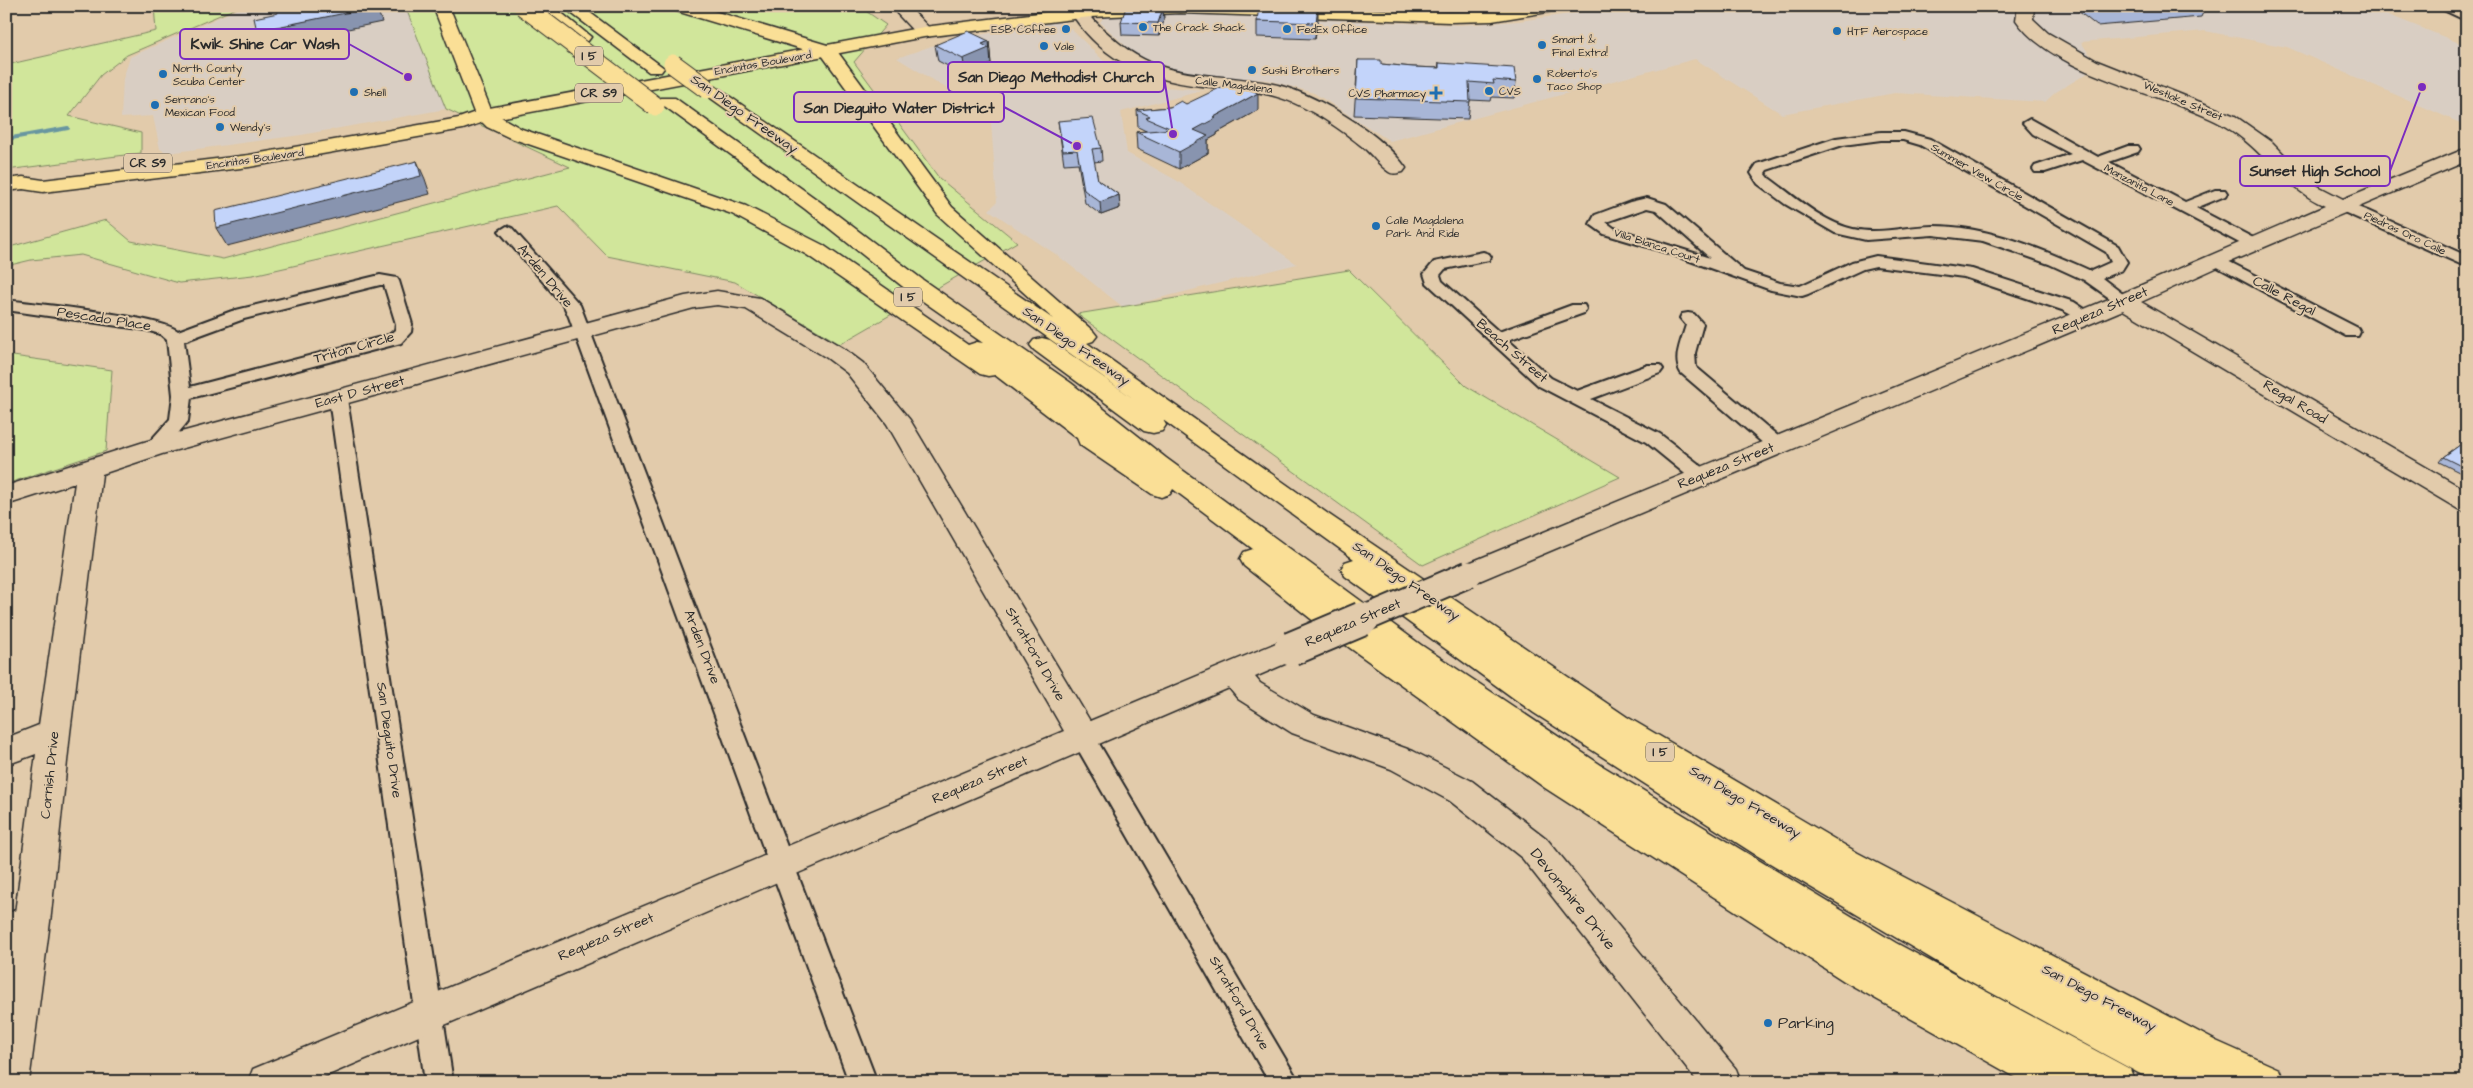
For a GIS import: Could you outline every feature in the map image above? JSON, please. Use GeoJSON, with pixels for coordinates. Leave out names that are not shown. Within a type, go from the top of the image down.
{"type":"FeatureCollection","features":[{"type":"Feature","properties":{"kind":"main road"},"geometry":{"type":"LineString","coordinates":[[441,6],[484,115],[494,123],[515,133],[739,210],[815,250],[1161,489]]}},
{"type":"Feature","properties":{"kind":"main road","name":"San Diego Freeway"},"geometry":{"type":"LineString","coordinates":[[523,6],[680,97],[1093,358],[1321,523],[1616,726],[1846,863],[2203,1054],[2265,1082]]}},
{"type":"Feature","properties":{"kind":"main road"},"geometry":{"type":"LineString","coordinates":[[542,6],[625,68],[680,97],[1545,704],[1782,853],[1979,967],[2193,1082]]}},
{"type":"Feature","properties":{"kind":"main road"},"geometry":{"type":"LineString","coordinates":[[570,6],[664,66]]}},
{"type":"Feature","properties":{"kind":"main road"},"geometry":{"type":"LineString","coordinates":[[593,6],[664,66],[680,97],[812,205],[915,284],[1054,383],[1157,464],[1411,653],[1560,754],[1883,955],[2116,1082]]}},
{"type":"Feature","properties":{"kind":"main road"},"geometry":{"type":"LineString","coordinates":[[679,6],[828,51],[945,211],[1084,333],[1093,358]]}},
{"type":"Feature","properties":{"kind":"main road","name":"Encinitas Boulevard"},"geometry":{"type":"LineString","coordinates":[[924,32],[954,22],[1048,6]]}},
{"type":"Feature","properties":{"kind":"main road","name":"Encinitas Boulevard"},"geometry":{"type":"LineString","coordinates":[[1432,6],[1516,11]]}},
{"type":"Feature","properties":{"kind":"main road","name":"Encinitas Boulevard"},"geometry":{"type":"LineString","coordinates":[[15,184],[43,186],[249,161],[463,124],[484,115],[924,32],[972,28],[1076,9],[1180,8],[1450,17],[1492,16],[1554,6]]}},
{"type":"Feature","properties":{"kind":"main road","name":"San Diego Freeway"},"geometry":{"type":"LineString","coordinates":[[680,97],[1161,489],[1335,622],[1556,779],[1857,969],[2062,1082]]}},
{"type":"Feature","properties":{"kind":"street"},"geometry":{"type":"LineString","coordinates":[[898,6],[924,32]]}},
{"type":"Feature","properties":{"kind":"street","name":"Westlake Street"},"geometry":{"type":"LineString","coordinates":[[2026,6],[2024,20],[2049,43],[2083,61],[2192,103],[2227,120],[2247,132],[2276,156],[2305,188],[2342,206]]}},
{"type":"Feature","properties":{"kind":"street"},"geometry":{"type":"LineString","coordinates":[[2442,6],[2467,17]]}},
{"type":"Feature","properties":{"kind":"street","name":"Calle Magdalena"},"geometry":{"type":"LineString","coordinates":[[1076,9],[1113,51],[1133,64],[1150,72],[1184,79],[1242,84],[1293,96],[1357,134],[1396,168]]}},
{"type":"Feature","properties":{"kind":"street","name":"Manzanita Lane"},"geometry":{"type":"LineString","coordinates":[[2030,124],[2038,131],[2082,155],[2253,244]]}},
{"type":"Feature","properties":{"kind":"street","name":"Summer View Circle"},"geometry":{"type":"LineString","coordinates":[[2090,276],[2116,266],[2120,262],[2112,249],[1925,142],[1904,136],[1881,136],[1841,141],[1762,167],[1758,173],[1762,182],[1840,230],[1866,236],[1921,230],[1986,236],[2044,255],[2090,276],[2124,301]]}},
{"type":"Feature","properties":{"kind":"street","name":"Manzanita Lane"},"geometry":{"type":"LineString","coordinates":[[2096,162],[2133,150]]}},
{"type":"Feature","properties":{"kind":"street","name":"Requeza Street"},"geometry":{"type":"LineString","coordinates":[[267,1082],[1468,574],[2124,301],[2253,244],[2467,154]]}},
{"type":"Feature","properties":{"kind":"street"},"geometry":{"type":"LineString","coordinates":[[2040,169],[2082,155]]}},
{"type":"Feature","properties":{"kind":"street","name":"Manzanita Lane"},"geometry":{"type":"LineString","coordinates":[[2183,208],[2220,193]]}},
{"type":"Feature","properties":{"kind":"street","name":"Villa Blanca Court"},"geometry":{"type":"LineString","coordinates":[[1738,274],[1661,207],[1647,203],[1635,205],[1600,218],[1598,224],[1609,230],[1674,250],[1738,274],[1777,287],[1802,291],[1866,263],[1986,279],[2068,306],[2087,316]]}},
{"type":"Feature","properties":{"kind":"street","name":"Piedras Oro Calle"},"geometry":{"type":"LineString","coordinates":[[2342,206],[2467,262]]}},
{"type":"Feature","properties":{"kind":"street","name":"Arden Drive"},"geometry":{"type":"LineString","coordinates":[[507,231],[572,305],[583,331],[783,863],[863,1082]]}},
{"type":"Feature","properties":{"kind":"street","name":"Beach Street"},"geometry":{"type":"LineString","coordinates":[[1483,257],[1440,265],[1432,274],[1435,283],[1545,382],[1653,438],[1702,477]]}},
{"type":"Feature","properties":{"kind":"street","name":"Calle Regal"},"geometry":{"type":"LineString","coordinates":[[2216,260],[2352,332]]}},
{"type":"Feature","properties":{"kind":"street","name":"Triton Circle"},"geometry":{"type":"LineString","coordinates":[[175,338],[238,315],[380,280],[391,282],[404,324],[403,332],[395,339],[182,395]]}},
{"type":"Feature","properties":{"kind":"street","name":"East D Street"},"geometry":{"type":"LineString","coordinates":[[6,496],[152,448],[188,429],[338,399],[693,301],[717,298]]}},
{"type":"Feature","properties":{"kind":"street","name":"Stratford Drive"},"geometry":{"type":"LineString","coordinates":[[717,298],[752,303],[835,353],[855,368],[897,420],[1285,1082]]}},
{"type":"Feature","properties":{"kind":"street","name":"Regal Road"},"geometry":{"type":"LineString","coordinates":[[2124,301],[2467,503]]}},
{"type":"Feature","properties":{"kind":"street","name":"Pescado Place"},"geometry":{"type":"LineString","coordinates":[[6,304],[146,325],[166,330],[175,338]]}},
{"type":"Feature","properties":{"kind":"street"},"geometry":{"type":"LineString","coordinates":[[1497,338],[1578,309]]}},
{"type":"Feature","properties":{"kind":"street"},"geometry":{"type":"LineString","coordinates":[[1688,318],[1695,324],[1686,353],[1687,369],[1778,446]]}},
{"type":"Feature","properties":{"kind":"street"},"geometry":{"type":"LineString","coordinates":[[175,338],[188,429]]}},
{"type":"Feature","properties":{"kind":"street"},"geometry":{"type":"LineString","coordinates":[[1576,398],[1654,369]]}},
{"type":"Feature","properties":{"kind":"street","name":"San Dieguito Drive"},"geometry":{"type":"LineString","coordinates":[[338,399],[439,1082]]}},
{"type":"Feature","properties":{"kind":"street","name":"Cornish Drive"},"geometry":{"type":"LineString","coordinates":[[10,1082],[20,920],[54,733],[90,468]]}},
{"type":"Feature","properties":{"kind":"street","name":"Devonshire Drive"},"geometry":{"type":"LineString","coordinates":[[1233,673],[1249,690],[1303,724],[1402,760],[1461,791],[1534,848],[1722,1082]]}},
{"type":"Feature","properties":{"kind":"street"},"geometry":{"type":"LineString","coordinates":[[6,752],[54,733]]}},
{"type":"Feature","properties":{"kind":"shaded area"},"geometry":{"type":"Polygon","coordinates":[[[244,6],[405,6],[446,109],[301,135],[168,153],[160,149],[153,116],[121,118],[123,79],[130,57],[244,6]]]}},
{"type":"Feature","properties":{"kind":"shaded area"},"geometry":{"type":"Polygon","coordinates":[[[1627,6],[2366,6],[2467,46],[2467,126],[2287,47],[2205,31],[2081,42],[2098,67],[2056,92],[2045,102],[1895,93],[1782,114],[1695,59],[1390,141],[1314,93],[1268,80],[1190,75],[1155,66],[1133,53],[1100,22],[1104,17],[1171,14],[1461,25],[1519,21],[1627,6]]]}},
{"type":"Feature","properties":{"kind":"shaded area"},"geometry":{"type":"Polygon","coordinates":[[[1064,22],[1110,67],[1124,74],[1162,87],[1205,90],[1121,112],[1127,153],[1176,180],[1297,264],[1123,307],[1057,255],[989,210],[997,202],[991,122],[967,90],[946,88],[897,58],[949,40],[1064,22]]]}},
{"type":"Feature","properties":{"kind":"green space"},"geometry":{"type":"Polygon","coordinates":[[[154,6],[241,6],[127,55],[101,75],[69,116],[141,133],[141,153],[6,170],[6,65],[156,31],[154,6]]]}},
{"type":"Feature","properties":{"kind":"green space"},"geometry":{"type":"Polygon","coordinates":[[[405,6],[860,7],[886,25],[854,62],[939,178],[1017,242],[840,344],[735,282],[607,256],[558,206],[253,275],[179,283],[81,255],[31,260],[6,266],[6,248],[106,220],[131,241],[223,259],[570,167],[446,109],[405,6]]]}},
{"type":"Feature","properties":{"kind":"green space"},"geometry":{"type":"Polygon","coordinates":[[[1349,270],[1466,386],[1620,477],[1423,565],[1077,314],[1349,270]]]}},
{"type":"Feature","properties":{"kind":"green space"},"geometry":{"type":"Polygon","coordinates":[[[6,355],[112,370],[106,451],[6,484],[6,355]]]}},
{"type":"Feature","properties":{"kind":"building"},"geometry":{"type":"Polygon","coordinates":[[[276,6],[375,7],[257,31],[254,18],[278,13],[276,6]]]}},
{"type":"Feature","properties":{"kind":"building"},"geometry":{"type":"Polygon","coordinates":[[[1259,6],[1318,6],[1316,23],[1257,21],[1259,6]]]}},
{"type":"Feature","properties":{"kind":"building"},"geometry":{"type":"Polygon","coordinates":[[[2100,6],[2144,6],[2105,10],[2100,6]]]}},
{"type":"Feature","properties":{"kind":"building"},"geometry":{"type":"Polygon","coordinates":[[[1126,7],[1163,8],[1158,23],[1121,22],[1126,7]]]}},
{"type":"Feature","properties":{"kind":"building"},"geometry":{"type":"Polygon","coordinates":[[[968,31],[989,41],[982,44],[989,48],[963,59],[935,45],[968,31]]]}},
{"type":"Feature","properties":{"kind":"building"},"geometry":{"type":"Polygon","coordinates":[[[1358,60],[1381,60],[1381,64],[1413,67],[1439,68],[1439,63],[1514,68],[1516,82],[1493,80],[1494,84],[1469,82],[1470,102],[1356,98],[1358,60]]]}},
{"type":"Feature","properties":{"kind":"building"},"geometry":{"type":"Polygon","coordinates":[[[1232,82],[1258,93],[1194,130],[1208,136],[1179,152],[1136,132],[1172,129],[1146,118],[1150,116],[1137,110],[1170,107],[1181,101],[1186,104],[1232,82]]]}},
{"type":"Feature","properties":{"kind":"building"},"geometry":{"type":"Polygon","coordinates":[[[1093,118],[1101,148],[1092,149],[1098,180],[1119,195],[1100,202],[1084,190],[1077,150],[1063,151],[1058,121],[1093,118]]]}},
{"type":"Feature","properties":{"kind":"building"},"geometry":{"type":"Polygon","coordinates":[[[417,161],[421,176],[216,228],[215,211],[417,161]]]}},
{"type":"Feature","properties":{"kind":"building"},"geometry":{"type":"Polygon","coordinates":[[[2467,440],[2467,469],[2443,457],[2467,440]]]}},
{"type":"Feature","properties":{"kind":"waterway"},"geometry":{"type":"LineString","coordinates":[[6,139],[68,128]]}},
{"type":"Feature","properties":{"kind":"place","name":"The Crack Shack"},"geometry":{"type":"Point","coordinates":[1143,27]}},
{"type":"Feature","properties":{"kind":"place","name":"ESB Coffee"},"geometry":{"type":"Point","coordinates":[1066,29]}},
{"type":"Feature","properties":{"kind":"place","name":"FedEx Office"},"geometry":{"type":"Point","coordinates":[1287,29]}},
{"type":"Feature","properties":{"kind":"place","name":"HTF Aerospace"},"geometry":{"type":"Point","coordinates":[1837,31]}},
{"type":"Feature","properties":{"kind":"place","name":"Smart & Final Extra!"},"geometry":{"type":"Point","coordinates":[1542,45]}},
{"type":"Feature","properties":{"kind":"place","name":"Vale"},"geometry":{"type":"Point","coordinates":[1044,46]}},
{"type":"Feature","properties":{"kind":"place","name":"Sushi Brothers"},"geometry":{"type":"Point","coordinates":[1252,70]}},
{"type":"Feature","properties":{"kind":"place","name":"North County Scuba Center"},"geometry":{"type":"Point","coordinates":[163,74]}},
{"type":"Feature","properties":{"kind":"place","name":"Kwik Shine Car Wash"},"geometry":{"type":"Point","coordinates":[408,77]}},
{"type":"Feature","properties":{"kind":"place","name":"Roberto's Taco Shop"},"geometry":{"type":"Point","coordinates":[1537,79]}},
{"type":"Feature","properties":{"kind":"place","name":"Sunset High School"},"geometry":{"type":"Point","coordinates":[2422,87]}},
{"type":"Feature","properties":{"kind":"place","name":"CVS"},"geometry":{"type":"Point","coordinates":[1489,91]}},
{"type":"Feature","properties":{"kind":"place","name":"Shell"},"geometry":{"type":"Point","coordinates":[354,92]}},
{"type":"Feature","properties":{"kind":"place","name":"CVS Pharmacy"},"geometry":{"type":"Point","coordinates":[1436,93]}},
{"type":"Feature","properties":{"kind":"place","name":"Serrano's Mexican Food"},"geometry":{"type":"Point","coordinates":[155,105]}},
{"type":"Feature","properties":{"kind":"place","name":"Wendy's"},"geometry":{"type":"Point","coordinates":[220,127]}},
{"type":"Feature","properties":{"kind":"place","name":"San Diego Methodist Church"},"geometry":{"type":"Point","coordinates":[1173,134]}},
{"type":"Feature","properties":{"kind":"place","name":"San Dieguito Water District"},"geometry":{"type":"Point","coordinates":[1077,146]}},
{"type":"Feature","properties":{"kind":"place","name":"Calle Magdalena Park And Ride"},"geometry":{"type":"Point","coordinates":[1376,226]}},
{"type":"Feature","properties":{"kind":"place","name":"Parking"},"geometry":{"type":"Point","coordinates":[1768,1023]}}]}
